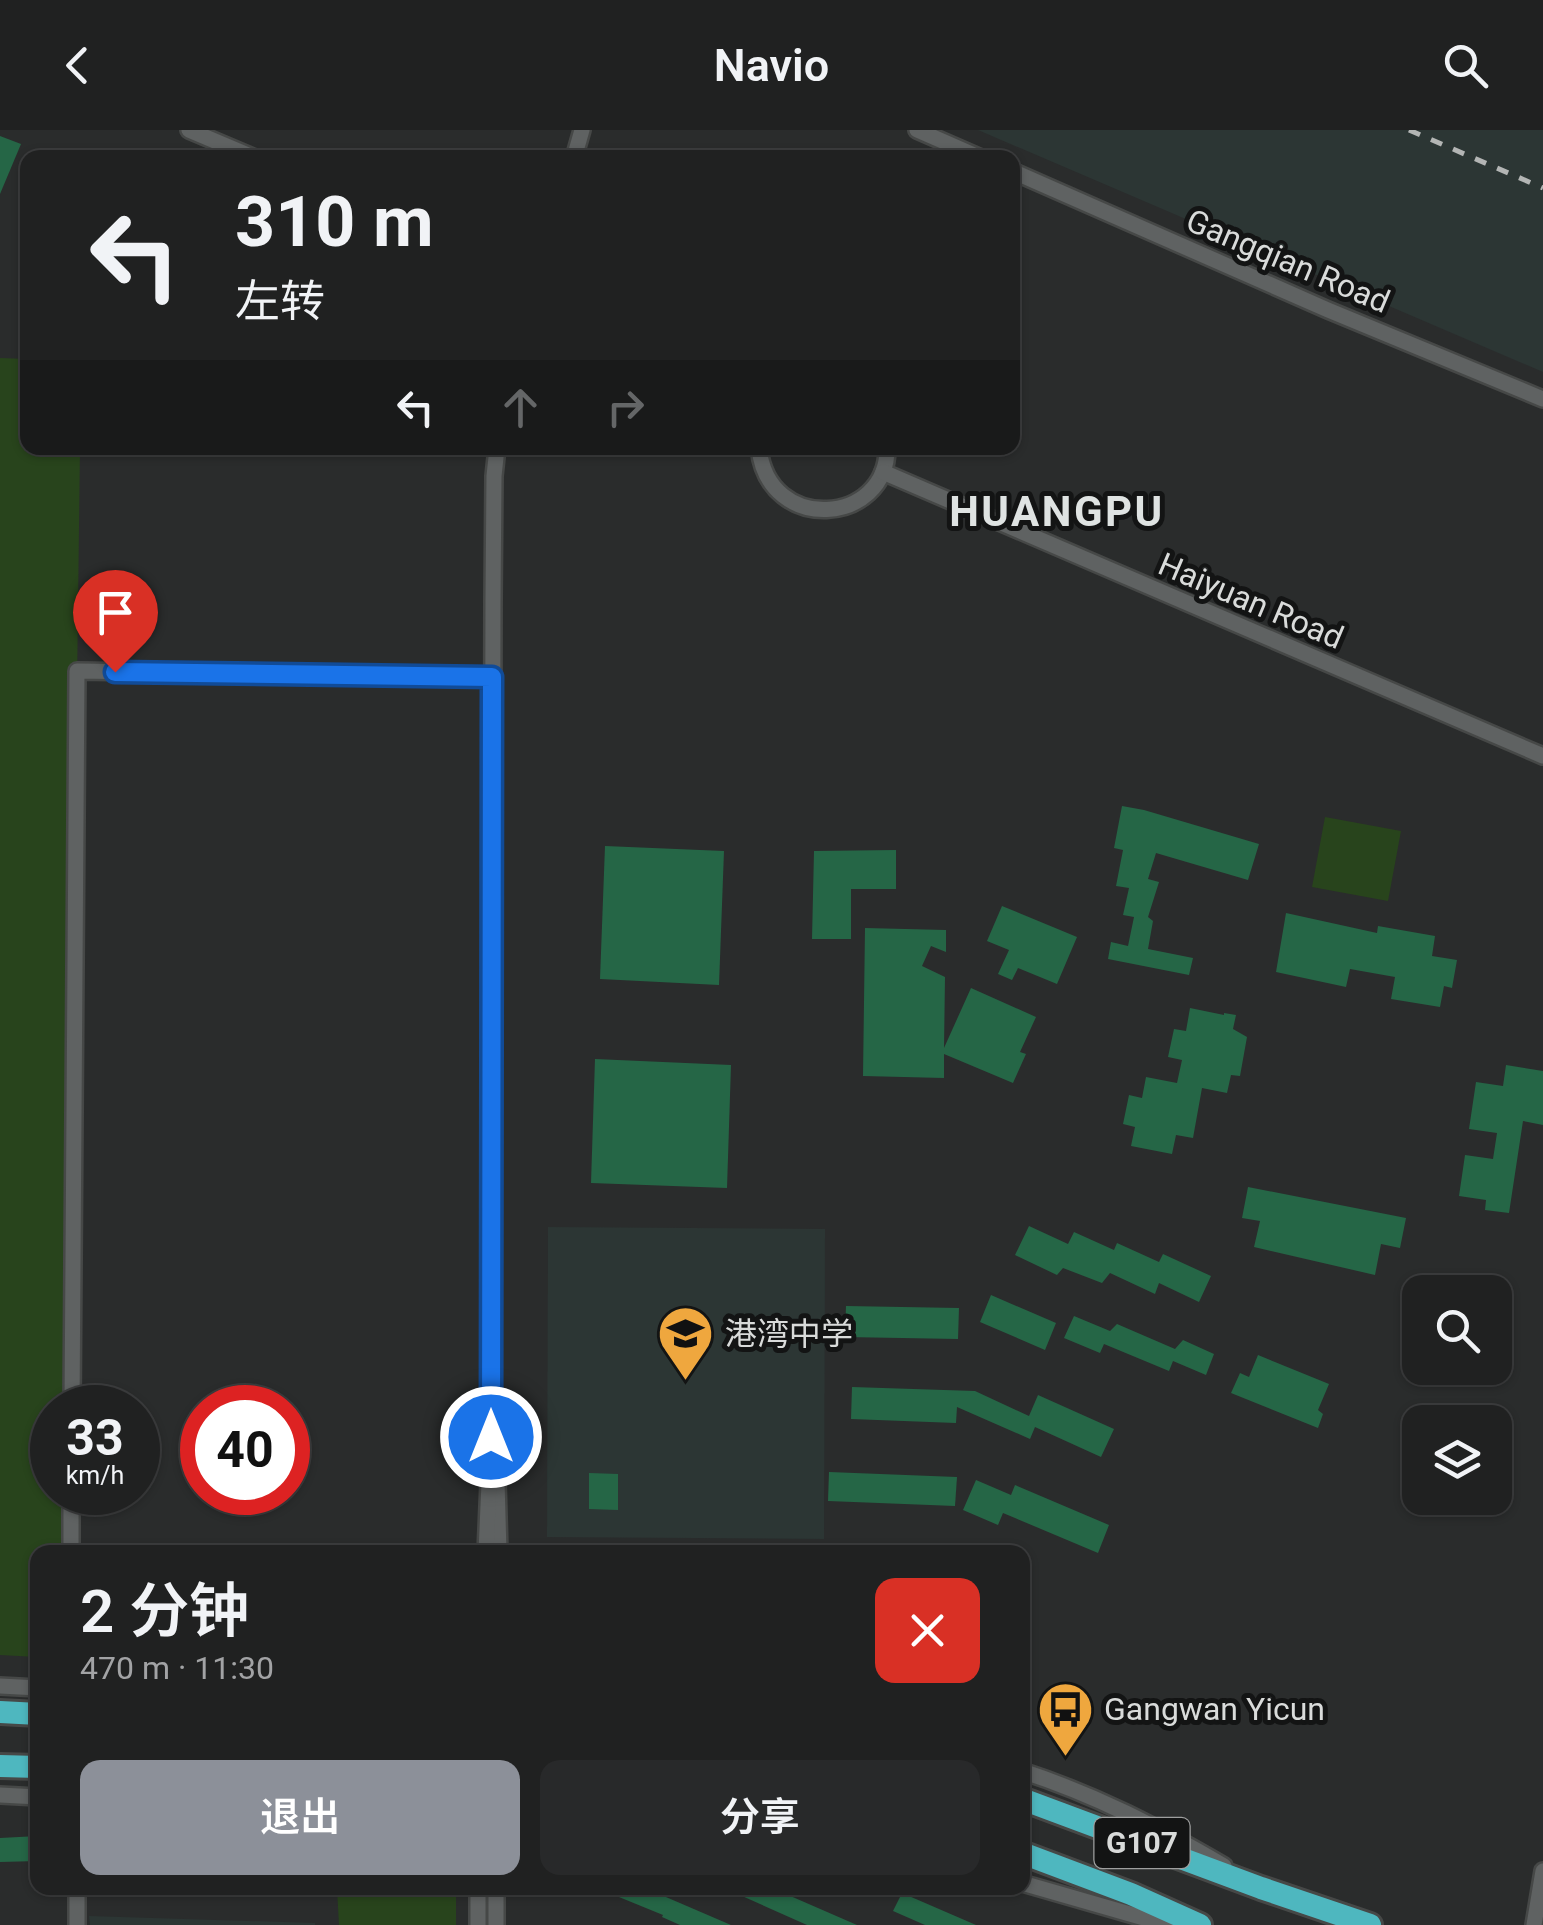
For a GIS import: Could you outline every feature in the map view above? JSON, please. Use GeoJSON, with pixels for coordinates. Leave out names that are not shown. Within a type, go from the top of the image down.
{"type":"FeatureCollection","features":[{"type":"Feature","properties":{"kind":"highway"},"geometry":{"type":"LineString","coordinates":[[0,1712],[30,1714]]}},
{"type":"Feature","properties":{"kind":"highway"},"geometry":{"type":"LineString","coordinates":[[0,1766],[30,1767]]}},
{"type":"Feature","properties":{"kind":"highway","name":"G107"},"geometry":{"type":"LineString","coordinates":[[1030,1802],[1370,1925]]}},
{"type":"Feature","properties":{"kind":"highway","name":"G107"},"geometry":{"type":"LineString","coordinates":[[1030,1856],[1200,1925]]}},
{"type":"Feature","properties":{"kind":"street"},"geometry":{"type":"LineString","coordinates":[[189,130],[236,150]]}},
{"type":"Feature","properties":{"kind":"street"},"geometry":{"type":"LineString","coordinates":[[917,130],[954,150]]}},
{"type":"Feature","properties":{"kind":"street","name":"Gangqian Road"},"geometry":{"type":"LineString","coordinates":[[1020,175],[1543,400]]}},
{"type":"Feature","properties":{"kind":"street"},"geometry":{"type":"LineString","coordinates":[[486,1545],[491,1437],[492,677],[496,455]]}},
{"type":"Feature","properties":{"kind":"street"},"geometry":{"type":"LineString","coordinates":[[761,455],[764,472],[775,490],[812,510],[852,504],[869,492],[883,472],[885,455]]}},
{"type":"Feature","properties":{"kind":"street","name":"Haiyuan Road"},"geometry":{"type":"LineString","coordinates":[[883,472],[1543,756]]}},
{"type":"Feature","properties":{"kind":"street"},"geometry":{"type":"LineString","coordinates":[[72,1385],[77,671],[492,677]]}},
{"type":"Feature","properties":{"kind":"street"},"geometry":{"type":"LineString","coordinates":[[491,1437],[498,1482],[499,1545]]}},
{"type":"Feature","properties":{"kind":"street"},"geometry":{"type":"LineString","coordinates":[[71,1515],[71,1545]]}},
{"type":"Feature","properties":{"kind":"street"},"geometry":{"type":"LineString","coordinates":[[0,1686],[30,1688]]}},
{"type":"Feature","properties":{"kind":"street"},"geometry":{"type":"LineString","coordinates":[[1030,1774],[1088,1794],[1149,1822],[1262,1888]]}},
{"type":"Feature","properties":{"kind":"street"},"geometry":{"type":"LineString","coordinates":[[0,1796],[30,1797]]}},
{"type":"Feature","properties":{"kind":"street"},"geometry":{"type":"LineString","coordinates":[[1522,1925],[1535,1917],[1543,1871]]}},
{"type":"Feature","properties":{"kind":"street"},"geometry":{"type":"LineString","coordinates":[[1030,1885],[1127,1920],[1168,1925]]}},
{"type":"Feature","properties":{"kind":"street"},"geometry":{"type":"LineString","coordinates":[[76,1895],[77,1925]]}},
{"type":"Feature","properties":{"kind":"street"},"geometry":{"type":"LineString","coordinates":[[478,1895],[478,1925]]}},
{"type":"Feature","properties":{"kind":"street"},"geometry":{"type":"LineString","coordinates":[[496,1895],[496,1921]]}},
{"type":"Feature","properties":{"kind":"street"},"geometry":{"type":"LineString","coordinates":[[496,1921],[503,1895]]}},
{"type":"Feature","properties":{"kind":"shaded area"},"geometry":{"type":"Polygon","coordinates":[[[978,130],[1543,130],[1543,372],[978,130]]]}},
{"type":"Feature","properties":{"kind":"shaded area","name":"港湾中学"},"geometry":{"type":"Polygon","coordinates":[[[548,1227],[825,1229],[824,1539],[547,1537],[548,1227]]]}},
{"type":"Feature","properties":{"kind":"shaded area"},"geometry":{"type":"Polygon","coordinates":[[[89,1916],[315,1923],[315,1925],[90,1925],[89,1916]]]}},
{"type":"Feature","properties":{"kind":"green space"},"geometry":{"type":"Polygon","coordinates":[[[0,358],[20,359],[20,455],[80,455],[68,1385],[30,1385],[30,1515],[67,1515],[66,1545],[30,1545],[30,1657],[0,1655],[0,358]]]}},
{"type":"Feature","properties":{"kind":"green space"},"geometry":{"type":"Polygon","coordinates":[[[1325,817],[1401,831],[1388,901],[1312,887],[1325,817]]]}},
{"type":"Feature","properties":{"kind":"green space"},"geometry":{"type":"Polygon","coordinates":[[[337,1895],[456,1895],[456,1925],[339,1925],[337,1895]]]}},
{"type":"Feature","properties":{"kind":"building"},"geometry":{"type":"Polygon","coordinates":[[[0,136],[21,144],[0,194],[0,136]]]}},
{"type":"Feature","properties":{"kind":"building"},"geometry":{"type":"Polygon","coordinates":[[[1122,806],[1259,844],[1248,880],[1156,853],[1148,879],[1159,882],[1148,917],[1153,921],[1148,949],[1193,958],[1189,975],[1108,959],[1111,942],[1128,946],[1134,917],[1123,915],[1129,888],[1116,886],[1123,850],[1114,848],[1122,806]]]}},
{"type":"Feature","properties":{"kind":"building"},"geometry":{"type":"Polygon","coordinates":[[[605,846],[724,851],[719,985],[600,979],[605,846]]]}},
{"type":"Feature","properties":{"kind":"building"},"geometry":{"type":"Polygon","coordinates":[[[896,850],[896,889],[851,889],[851,939],[812,939],[814,851],[896,850]]]}},
{"type":"Feature","properties":{"kind":"building"},"geometry":{"type":"Polygon","coordinates":[[[1002,906],[1077,937],[1057,984],[1018,968],[1012,980],[998,974],[1009,950],[987,941],[1002,906]]]}},
{"type":"Feature","properties":{"kind":"building"},"geometry":{"type":"Polygon","coordinates":[[[1286,913],[1377,933],[1378,926],[1435,936],[1432,956],[1457,960],[1452,988],[1444,986],[1440,1007],[1391,999],[1395,977],[1350,969],[1346,987],[1276,972],[1286,913]]]}},
{"type":"Feature","properties":{"kind":"building"},"geometry":{"type":"Polygon","coordinates":[[[865,928],[946,930],[946,952],[931,946],[922,966],[945,977],[944,1048],[971,988],[1036,1017],[1020,1052],[1026,1054],[1013,1083],[944,1054],[944,1078],[863,1076],[865,928]]]}},
{"type":"Feature","properties":{"kind":"building"},"geometry":{"type":"Polygon","coordinates":[[[1190,1008],[1236,1015],[1233,1029],[1247,1037],[1240,1076],[1231,1075],[1227,1093],[1202,1088],[1193,1138],[1176,1135],[1172,1154],[1131,1146],[1135,1127],[1123,1124],[1129,1095],[1142,1098],[1146,1077],[1177,1083],[1182,1060],[1168,1057],[1174,1029],[1186,1031],[1190,1008]]]}},
{"type":"Feature","properties":{"kind":"building"},"geometry":{"type":"Polygon","coordinates":[[[595,1059],[731,1065],[727,1188],[591,1183],[595,1059]]]}},
{"type":"Feature","properties":{"kind":"building"},"geometry":{"type":"Polygon","coordinates":[[[1506,1065],[1543,1071],[1543,1125],[1523,1121],[1509,1213],[1485,1210],[1486,1200],[1459,1196],[1465,1155],[1493,1159],[1497,1133],[1469,1129],[1476,1082],[1503,1086],[1506,1065]]]}},
{"type":"Feature","properties":{"kind":"building"},"geometry":{"type":"Polygon","coordinates":[[[1248,1187],[1406,1218],[1400,1248],[1381,1244],[1375,1275],[1254,1247],[1260,1221],[1242,1218],[1248,1187]]]}},
{"type":"Feature","properties":{"kind":"building"},"geometry":{"type":"Polygon","coordinates":[[[1029,1226],[1068,1244],[1074,1232],[1114,1250],[1117,1243],[1159,1262],[1163,1254],[1211,1276],[1199,1302],[1159,1283],[1155,1294],[1110,1273],[1102,1283],[1063,1268],[1057,1275],[1015,1255],[1029,1226]]]}},
{"type":"Feature","properties":{"kind":"building"},"geometry":{"type":"Polygon","coordinates":[[[991,1295],[1056,1323],[1045,1350],[980,1322],[991,1295]]]}},
{"type":"Feature","properties":{"kind":"building"},"geometry":{"type":"Polygon","coordinates":[[[846,1306],[959,1308],[958,1339],[845,1337],[846,1306]]]}},
{"type":"Feature","properties":{"kind":"building"},"geometry":{"type":"Polygon","coordinates":[[[1074,1316],[1110,1331],[1117,1324],[1175,1349],[1183,1340],[1214,1354],[1206,1375],[1173,1361],[1169,1371],[1104,1344],[1100,1353],[1064,1338],[1074,1316]]]}},
{"type":"Feature","properties":{"kind":"building"},"geometry":{"type":"Polygon","coordinates":[[[1258,1355],[1329,1384],[1318,1410],[1323,1414],[1318,1428],[1231,1393],[1240,1373],[1249,1377],[1258,1355]]]}},
{"type":"Feature","properties":{"kind":"building"},"geometry":{"type":"Polygon","coordinates":[[[852,1387],[975,1391],[1029,1416],[1038,1395],[1114,1429],[1101,1457],[1035,1427],[1030,1439],[957,1407],[956,1423],[851,1419],[852,1387]]]}},
{"type":"Feature","properties":{"kind":"building"},"geometry":{"type":"Polygon","coordinates":[[[829,1472],[957,1477],[955,1506],[828,1501],[829,1472]]]}},
{"type":"Feature","properties":{"kind":"building"},"geometry":{"type":"Polygon","coordinates":[[[589,1473],[618,1474],[618,1510],[589,1509],[589,1473]]]}},
{"type":"Feature","properties":{"kind":"building"},"geometry":{"type":"Polygon","coordinates":[[[976,1480],[1011,1495],[1015,1485],[1109,1525],[1098,1553],[1003,1513],[998,1525],[963,1510],[976,1480]]]}},
{"type":"Feature","properties":{"kind":"building"},"geometry":{"type":"Polygon","coordinates":[[[30,1836],[30,1861],[0,1862],[0,1838],[30,1836]]]}},
{"type":"Feature","properties":{"kind":"building"},"geometry":{"type":"Polygon","coordinates":[[[614,1895],[661,1895],[731,1925],[680,1925],[614,1895]]]}},
{"type":"Feature","properties":{"kind":"building"},"geometry":{"type":"Polygon","coordinates":[[[740,1895],[788,1895],[857,1925],[807,1925],[740,1895]]]}},
{"type":"Feature","properties":{"kind":"building"},"geometry":{"type":"Polygon","coordinates":[[[901,1895],[907,1895],[976,1925],[925,1925],[893,1911],[901,1895]]]}},
{"type":"Feature","properties":{"kind":"railway"},"geometry":{"type":"LineString","coordinates":[[1409,130],[1543,188]]}},
{"type":"Feature","properties":{"kind":"place","name":"港湾中学"},"geometry":{"type":"Point","coordinates":[686,1383]}},
{"type":"Feature","properties":{"kind":"place","name":"Gangwan Yicun"},"geometry":{"type":"Point","coordinates":[1065,1758]}},
{"type":"Feature","properties":{"kind":"district","name":"HUANGPU"},"geometry":{"type":"Point","coordinates":[1057,511]}},
{"type":"Feature","properties":{"kind":"route"},"geometry":{"type":"LineString","coordinates":[[115,672],[492,677],[491,1437]]}}]}
